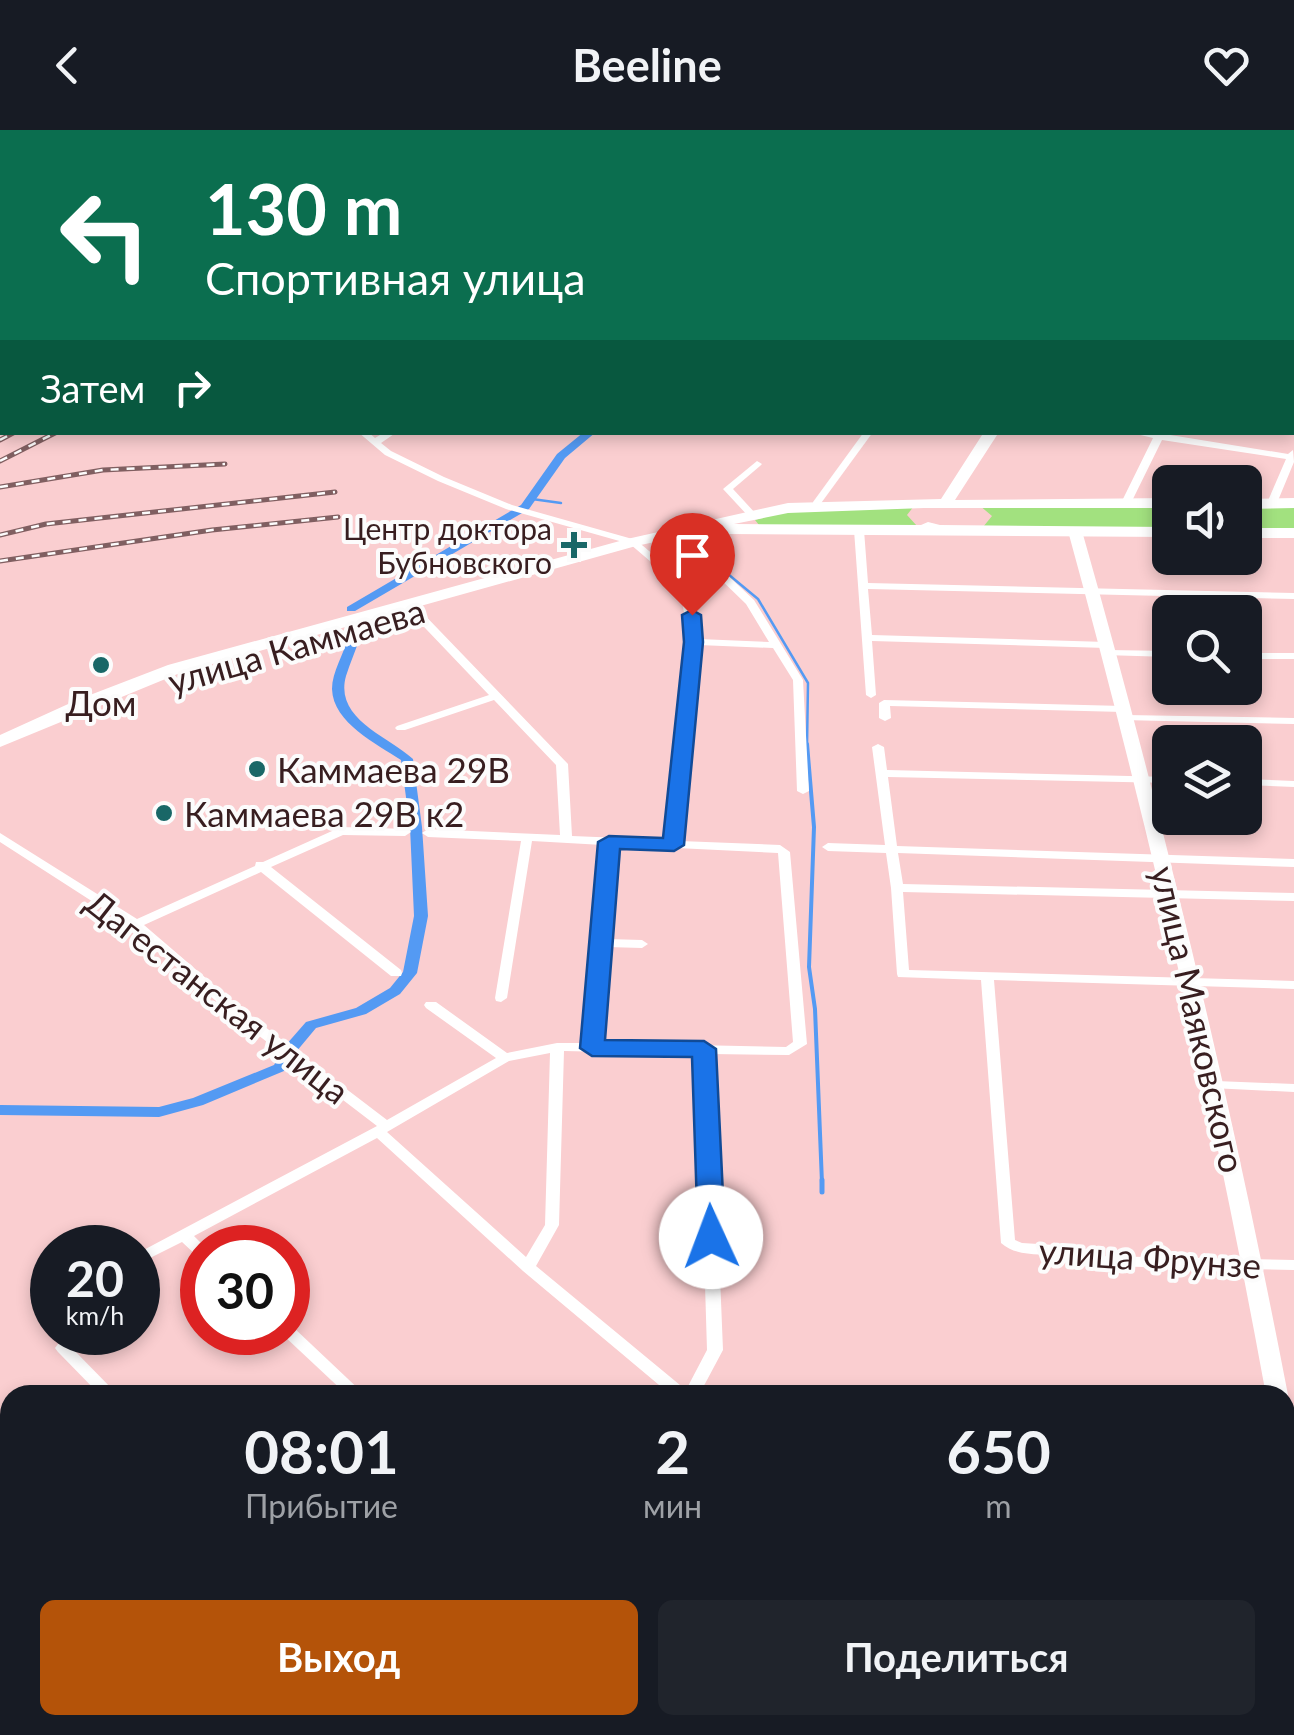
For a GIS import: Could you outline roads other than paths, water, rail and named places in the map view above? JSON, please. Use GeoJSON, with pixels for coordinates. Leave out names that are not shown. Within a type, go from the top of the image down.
{"type":"FeatureCollection","features":[{"type":"Feature","properties":{"kind":"main road"},"geometry":{"type":"LineString","coordinates":[[951,503],[990,435]]}},
{"type":"Feature","properties":{"kind":"main road"},"geometry":{"type":"LineString","coordinates":[[951,503],[1001,435]]}},
{"type":"Feature","properties":{"kind":"main road"},"geometry":{"type":"LineString","coordinates":[[940,530],[928,527],[917,516],[927,506],[951,503],[981,514],[977,526],[966,530]]}},
{"type":"Feature","properties":{"kind":"main road"},"geometry":{"type":"LineString","coordinates":[[1262,503],[1294,504]]}},
{"type":"Feature","properties":{"kind":"main road"},"geometry":{"type":"LineString","coordinates":[[714,527],[752,515],[816,504],[1152,504]]}},
{"type":"Feature","properties":{"kind":"main road"},"geometry":{"type":"LineString","coordinates":[[714,527],[1152,532]]}},
{"type":"Feature","properties":{"kind":"main road","name":"улица Каммаева"},"geometry":{"type":"LineString","coordinates":[[0,750],[89,710],[182,675],[637,545],[714,527]]}},
{"type":"Feature","properties":{"kind":"main road"},"geometry":{"type":"LineString","coordinates":[[1262,533],[1294,533]]}},
{"type":"Feature","properties":{"kind":"main road","name":"улица Каммаева"},"geometry":{"type":"LineString","coordinates":[[0,742],[83,704],[174,670],[412,608]]}},
{"type":"Feature","properties":{"kind":"street"},"geometry":{"type":"LineString","coordinates":[[366,435],[441,479],[509,507],[637,545],[675,577],[686,596],[694,642],[674,845]]}},
{"type":"Feature","properties":{"kind":"street"},"geometry":{"type":"LineString","coordinates":[[374,442],[387,435]]}},
{"type":"Feature","properties":{"kind":"street"},"geometry":{"type":"LineString","coordinates":[[816,504],[867,435]]}},
{"type":"Feature","properties":{"kind":"street"},"geometry":{"type":"LineString","coordinates":[[1126,503],[1160,435],[1293,455],[1272,503]]}},
{"type":"Feature","properties":{"kind":"street"},"geometry":{"type":"LineString","coordinates":[[752,515],[728,490],[758,464]]}},
{"type":"Feature","properties":{"kind":"street"},"geometry":{"type":"LineString","coordinates":[[859,530],[871,695]]}},
{"type":"Feature","properties":{"kind":"street","name":"улица Маяковского"},"geometry":{"type":"LineString","coordinates":[[1075,531],[1193,980],[1254,1264],[1275,1385]]}},
{"type":"Feature","properties":{"kind":"street"},"geometry":{"type":"LineString","coordinates":[[718,572],[750,602],[798,680],[803,792]]}},
{"type":"Feature","properties":{"kind":"street"},"geometry":{"type":"LineString","coordinates":[[864,586],[1294,596]]}},
{"type":"Feature","properties":{"kind":"street"},"geometry":{"type":"LineString","coordinates":[[412,608],[493,697],[562,764],[566,840]]}},
{"type":"Feature","properties":{"kind":"street"},"geometry":{"type":"LineString","coordinates":[[866,638],[1152,653]]}},
{"type":"Feature","properties":{"kind":"street"},"geometry":{"type":"LineString","coordinates":[[694,642],[777,645]]}},
{"type":"Feature","properties":{"kind":"street"},"geometry":{"type":"LineString","coordinates":[[1262,656],[1294,656]]}},
{"type":"Feature","properties":{"kind":"street"},"geometry":{"type":"LineString","coordinates":[[401,728],[493,697]]}},
{"type":"Feature","properties":{"kind":"street"},"geometry":{"type":"LineString","coordinates":[[885,718],[884,703],[1294,721]]}},
{"type":"Feature","properties":{"kind":"street"},"geometry":{"type":"LineString","coordinates":[[878,747],[898,888],[902,974],[1294,986]]}},
{"type":"Feature","properties":{"kind":"street"},"geometry":{"type":"LineString","coordinates":[[882,773],[1152,779]]}},
{"type":"Feature","properties":{"kind":"street"},"geometry":{"type":"LineString","coordinates":[[1262,783],[1294,784]]}},
{"type":"Feature","properties":{"kind":"street"},"geometry":{"type":"LineString","coordinates":[[136,924],[341,831],[405,832]]}},
{"type":"Feature","properties":{"kind":"street"},"geometry":{"type":"LineString","coordinates":[[203,1225],[504,1058],[557,1047],[789,1052],[800,1044],[784,852],[428,834]]}},
{"type":"Feature","properties":{"kind":"street","name":"Дагестанская улица"},"geometry":{"type":"LineString","coordinates":[[0,837],[136,924],[382,1128],[528,1267],[670,1385]]}},
{"type":"Feature","properties":{"kind":"street"},"geometry":{"type":"LineString","coordinates":[[501,998],[527,838]]}},
{"type":"Feature","properties":{"kind":"street"},"geometry":{"type":"LineString","coordinates":[[592,1048],[609,842]]}},
{"type":"Feature","properties":{"kind":"street"},"geometry":{"type":"LineString","coordinates":[[828,848],[1294,863]]}},
{"type":"Feature","properties":{"kind":"street"},"geometry":{"type":"LineString","coordinates":[[260,865],[396,973]]}},
{"type":"Feature","properties":{"kind":"street"},"geometry":{"type":"LineString","coordinates":[[898,888],[1294,897]]}},
{"type":"Feature","properties":{"kind":"street"},"geometry":{"type":"LineString","coordinates":[[602,944],[642,944]]}},
{"type":"Feature","properties":{"kind":"street","name":"улица Фрунзе"},"geometry":{"type":"LineString","coordinates":[[987,978],[1008,1243],[1021,1248],[1071,1252],[1095,1260],[1294,1266]]}},
{"type":"Feature","properties":{"kind":"street"},"geometry":{"type":"LineString","coordinates":[[431,1006],[504,1058]]}},
{"type":"Feature","properties":{"kind":"street"},"geometry":{"type":"LineString","coordinates":[[528,1267],[552,1225],[557,1047]]}},
{"type":"Feature","properties":{"kind":"street"},"geometry":{"type":"LineString","coordinates":[[696,1385],[715,1350],[704,1049]]}},
{"type":"Feature","properties":{"kind":"street"},"geometry":{"type":"LineString","coordinates":[[1216,1085],[1294,1088]]}},
{"type":"Feature","properties":{"kind":"street"},"geometry":{"type":"LineString","coordinates":[[310,1351],[346,1385]]}},
{"type":"Feature","properties":{"kind":"street"},"geometry":{"type":"LineString","coordinates":[[70,1355],[100,1385]]}},
{"type":"Feature","properties":{"kind":"waterway"},"geometry":{"type":"LineString","coordinates":[[351,609],[525,507],[561,456],[587,435]]}},
{"type":"Feature","properties":{"kind":"waterway"},"geometry":{"type":"LineString","coordinates":[[532,499],[561,503]]}},
{"type":"Feature","properties":{"kind":"waterway"},"geometry":{"type":"LineString","coordinates":[[681,549],[711,560],[758,599],[808,683],[807,744]]}},
{"type":"Feature","properties":{"kind":"waterway"},"geometry":{"type":"LineString","coordinates":[[0,1110],[159,1112],[198,1102],[279,1068],[311,1025],[361,1011],[395,991],[410,973],[421,916],[407,759],[358,725],[341,703],[340,676],[354,637]]}},
{"type":"Feature","properties":{"kind":"waterway"},"geometry":{"type":"LineString","coordinates":[[807,744],[814,827],[809,967],[815,1009],[822,1183]]}},
{"type":"Feature","properties":{"kind":"waterway"},"geometry":{"type":"LineString","coordinates":[[822,1183],[822,1192]]}},
{"type":"Feature","properties":{"kind":"railway"},"geometry":{"type":"LineString","coordinates":[[0,440],[9,435]]}},
{"type":"Feature","properties":{"kind":"railway"},"geometry":{"type":"LineString","coordinates":[[0,461],[51,435]]}},
{"type":"Feature","properties":{"kind":"railway"},"geometry":{"type":"LineString","coordinates":[[0,487],[103,470],[225,464]]}},
{"type":"Feature","properties":{"kind":"railway"},"geometry":{"type":"LineString","coordinates":[[0,535],[46,524],[335,492]]}},
{"type":"Feature","properties":{"kind":"railway"},"geometry":{"type":"LineString","coordinates":[[0,561],[212,530],[338,517]]}},
{"type":"Feature","properties":{"kind":"place","name":"Центр доктора Бубновского"},"geometry":{"type":"Point","coordinates":[574,545]}},
{"type":"Feature","properties":{"kind":"place","name":"Дом"},"geometry":{"type":"Point","coordinates":[101,665]}},
{"type":"Feature","properties":{"kind":"place","name":"Каммаева 29В"},"geometry":{"type":"Point","coordinates":[257,769]}},
{"type":"Feature","properties":{"kind":"place","name":"Каммаева 29В к2"},"geometry":{"type":"Point","coordinates":[164,813]}}]}
